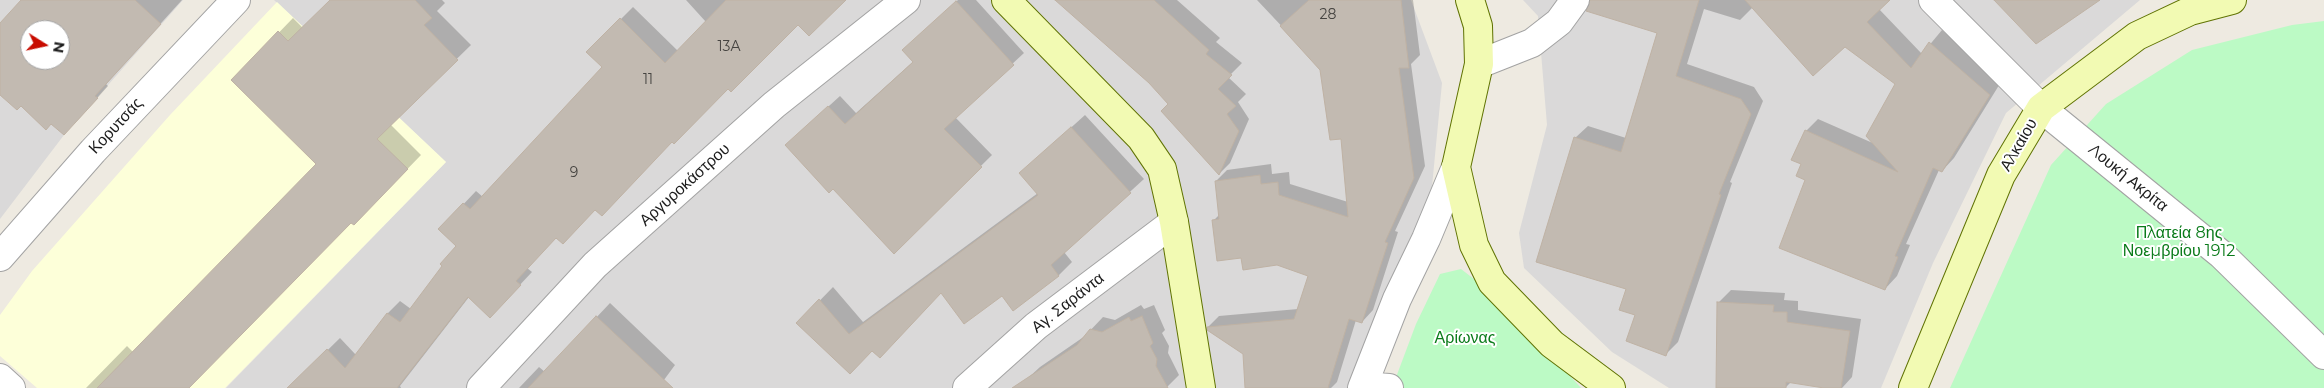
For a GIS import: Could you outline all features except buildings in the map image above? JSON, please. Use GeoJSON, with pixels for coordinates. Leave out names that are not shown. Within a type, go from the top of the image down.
{"type":"FeatureCollection","features":[{"type":"Feature","properties":{"kind":"street","name":"Κορυτσάς"},"geometry":{"type":"LineString","coordinates":[[0,257],[92,151],[236,0]]}},
{"type":"Feature","properties":{"kind":"street","name":"Αργυροκάστρου"},"geometry":{"type":"LineString","coordinates":[[481,388],[595,265],[774,105],[906,0]]}},
{"type":"Feature","properties":{"kind":"street"},"geometry":{"type":"LineString","coordinates":[[1006,0],[1141,138],[1162,169],[1174,222],[1201,388]]}},
{"type":"Feature","properties":{"kind":"street"},"geometry":{"type":"LineString","coordinates":[[1371,387],[1396,299],[1426,239],[1456,167],[1479,64],[1478,26],[1470,0]]}},
{"type":"Feature","properties":{"kind":"street"},"geometry":{"type":"LineString","coordinates":[[1479,64],[1532,43],[1559,22],[1575,0]]}},
{"type":"Feature","properties":{"kind":"street","name":"Λουκή Ακρίτα"},"geometry":{"type":"LineString","coordinates":[[1934,0],[2041,108],[2222,255],[2324,355]]}},
{"type":"Feature","properties":{"kind":"street","name":"Αλκαίου"},"geometry":{"type":"LineString","coordinates":[[1912,388],[2001,175],[2041,108],[2137,36],[2190,11],[2232,0]]}},
{"type":"Feature","properties":{"kind":"street"},"geometry":{"type":"LineString","coordinates":[[1456,167],[1474,244],[1492,282],[1552,344],[1611,388]]}},
{"type":"Feature","properties":{"kind":"street","name":"Αγ. Σαράντα"},"geometry":{"type":"LineString","coordinates":[[967,388],[1036,326],[1174,222]]}},
{"type":"Feature","properties":{"kind":"street"},"geometry":{"type":"LineString","coordinates":[[0,378],[12,388]]}},
{"type":"Feature","properties":{"kind":"shaded area"},"geometry":{"type":"Polygon","coordinates":[[[0,0],[183,0],[64,135],[0,219],[0,0]]]}},
{"type":"Feature","properties":{"kind":"shaded area"},"geometry":{"type":"Polygon","coordinates":[[[274,0],[1411,0],[1442,83],[1430,207],[1350,388],[226,388],[446,162],[274,0]]]}},
{"type":"Feature","properties":{"kind":"shaded area"},"geometry":{"type":"Polygon","coordinates":[[[1523,0],[2140,0],[2006,113],[1933,263],[1881,388],[1669,388],[1612,352],[1524,268],[1519,233],[1547,125],[1538,16],[1523,0]]]}},
{"type":"Feature","properties":{"kind":"shaded area"},"geometry":{"type":"Polygon","coordinates":[[[277,2],[446,162],[225,388],[37,388],[0,356],[0,315],[32,271],[170,115],[277,2]]]}},
{"type":"Feature","properties":{"kind":"green space","name":"Πλατεία 8ης Νοεμβρίου 1912"},"geometry":{"type":"Polygon","coordinates":[[[2324,21],[2324,388],[1950,388],[2051,165],[2106,104],[2192,50],[2292,25],[2324,21]]]}},
{"type":"Feature","properties":{"kind":"green space","name":"Αρίωνας"},"geometry":{"type":"Polygon","coordinates":[[[1461,269],[1487,289],[1528,329],[1581,388],[1392,388],[1416,324],[1440,274],[1461,269]]]}}]}
